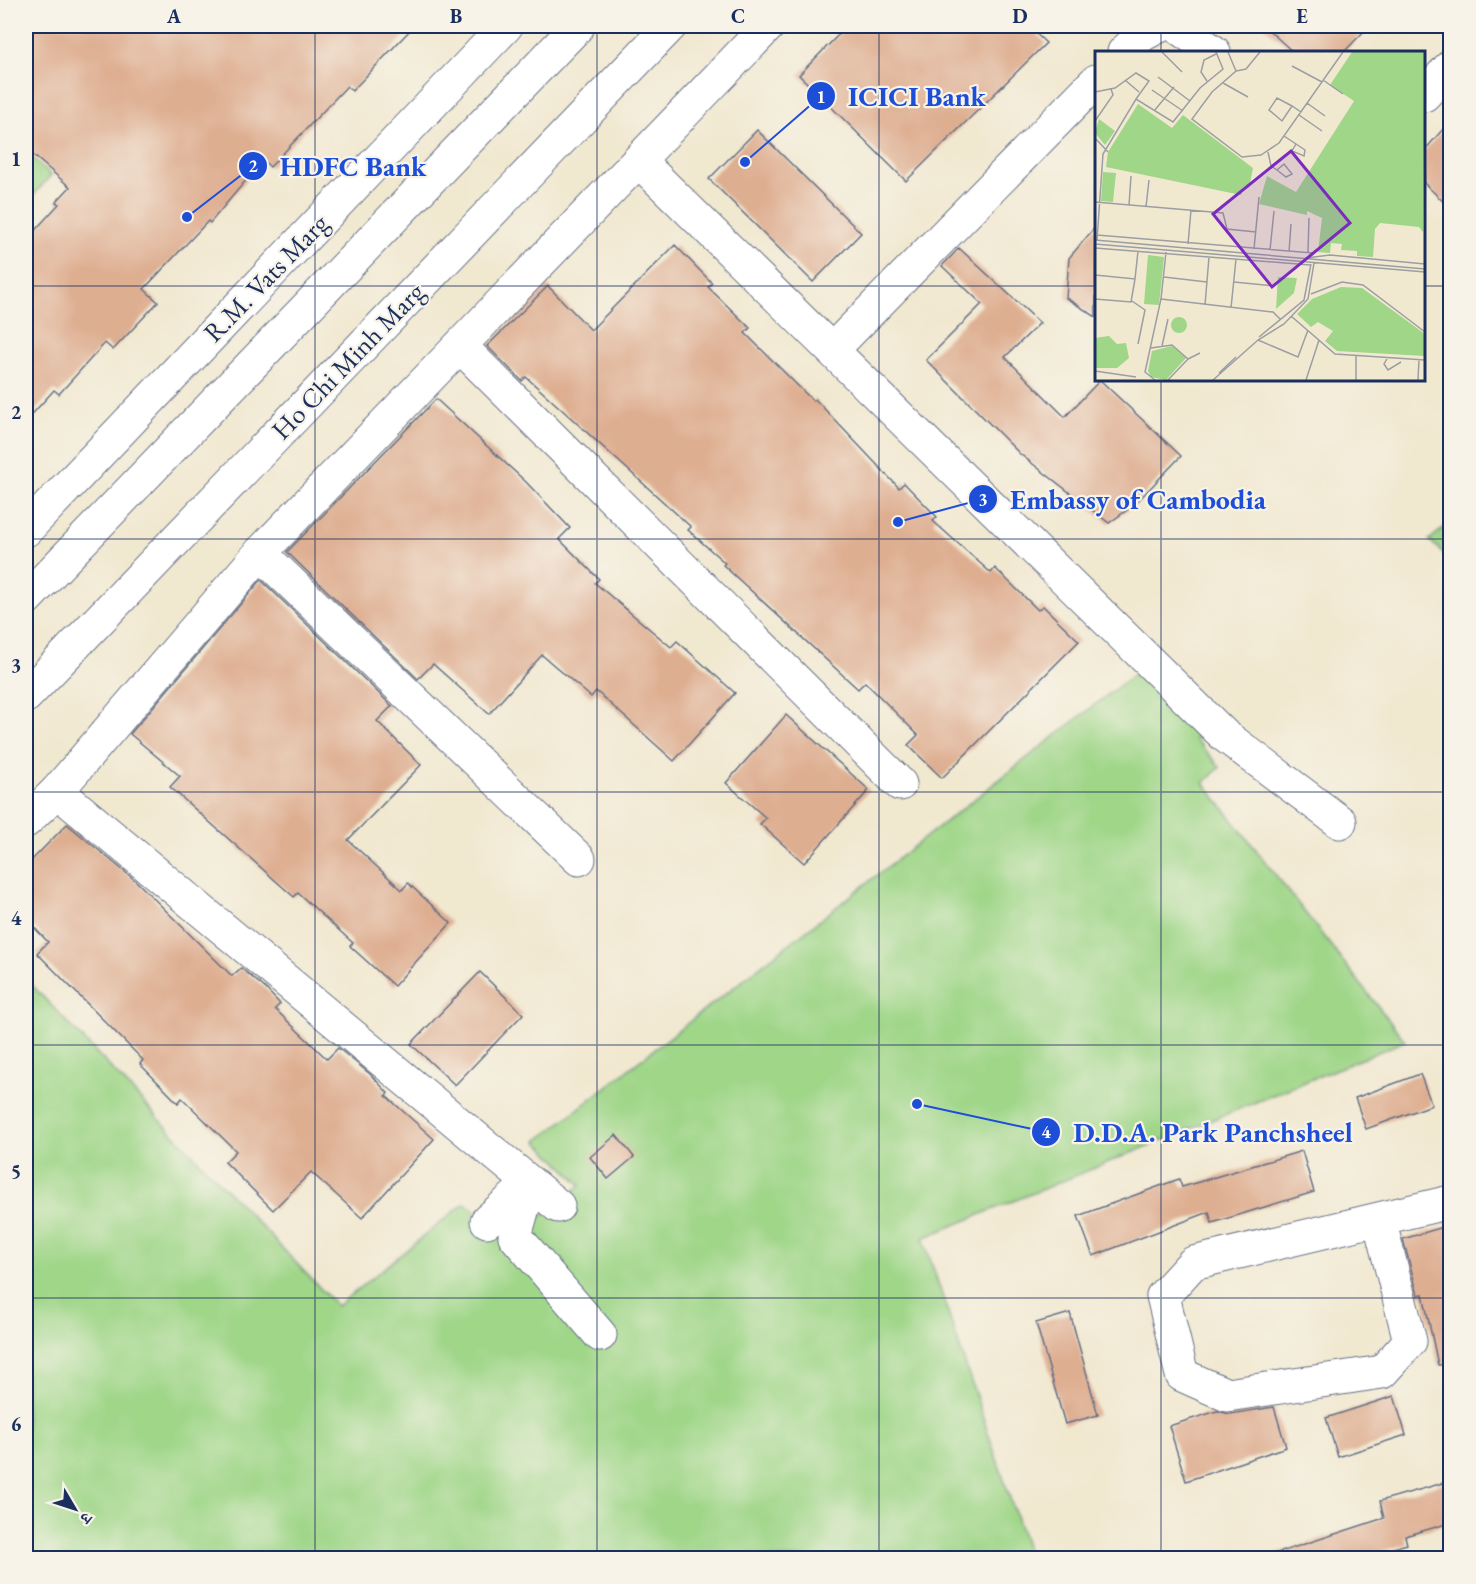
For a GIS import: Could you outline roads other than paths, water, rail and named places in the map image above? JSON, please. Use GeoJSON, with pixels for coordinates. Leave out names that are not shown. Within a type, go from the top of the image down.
{"type":"FeatureCollection","features":[{"type":"Feature","properties":{"kind":"street","name":"R.M. Vats Marg"},"geometry":{"type":"LineString","coordinates":[[26,530],[506,26]]}},
{"type":"Feature","properties":{"kind":"street"},"geometry":{"type":"LineString","coordinates":[[26,599],[578,26]]}},
{"type":"Feature","properties":{"kind":"street","name":"Ho Chi Minh Marg"},"geometry":{"type":"LineString","coordinates":[[26,696],[670,26]]}},
{"type":"Feature","properties":{"kind":"street"},"geometry":{"type":"LineString","coordinates":[[26,821],[57,791],[260,553],[768,26]]}},
{"type":"Feature","properties":{"kind":"street"},"geometry":{"type":"LineString","coordinates":[[1125,51],[1142,34],[1159,26]]}},
{"type":"Feature","properties":{"kind":"street"},"geometry":{"type":"LineString","coordinates":[[1176,26],[1213,51]]}},
{"type":"Feature","properties":{"kind":"street"},"geometry":{"type":"LineString","coordinates":[[1425,94],[1450,67]]}},
{"type":"Feature","properties":{"kind":"street"},"geometry":{"type":"LineString","coordinates":[[833,349],[1095,82]]}},
{"type":"Feature","properties":{"kind":"street"},"geometry":{"type":"LineString","coordinates":[[639,161],[1224,735],[1341,822]]}},
{"type":"Feature","properties":{"kind":"street"},"geometry":{"type":"LineString","coordinates":[[460,346],[900,784]]}},
{"type":"Feature","properties":{"kind":"street"},"geometry":{"type":"LineString","coordinates":[[260,553],[579,859]]}},
{"type":"Feature","properties":{"kind":"street"},"geometry":{"type":"LineString","coordinates":[[57,791],[558,1206]]}},
{"type":"Feature","properties":{"kind":"street"},"geometry":{"type":"LineString","coordinates":[[487,1221],[530,1183]]}},
{"type":"Feature","properties":{"kind":"street"},"geometry":{"type":"LineString","coordinates":[[530,1183],[515,1236],[600,1335]]}},
{"type":"Feature","properties":{"kind":"street"},"geometry":{"type":"LineString","coordinates":[[1379,1219],[1410,1341],[1382,1372],[1227,1395],[1182,1375],[1163,1296],[1193,1263],[1450,1202]]}},
{"type":"Feature","properties":{"kind":"place","name":"ICICI Bank"},"geometry":{"type":"Point","coordinates":[745,162]}},
{"type":"Feature","properties":{"kind":"place","name":"HDFC Bank"},"geometry":{"type":"Point","coordinates":[187,217]}},
{"type":"Feature","properties":{"kind":"place","name":"Embassy of Cambodia"},"geometry":{"type":"Point","coordinates":[898,522]}},
{"type":"Feature","properties":{"kind":"place","name":"D.D.A. Park Panchsheel"},"geometry":{"type":"Point","coordinates":[917,1104]}}]}
